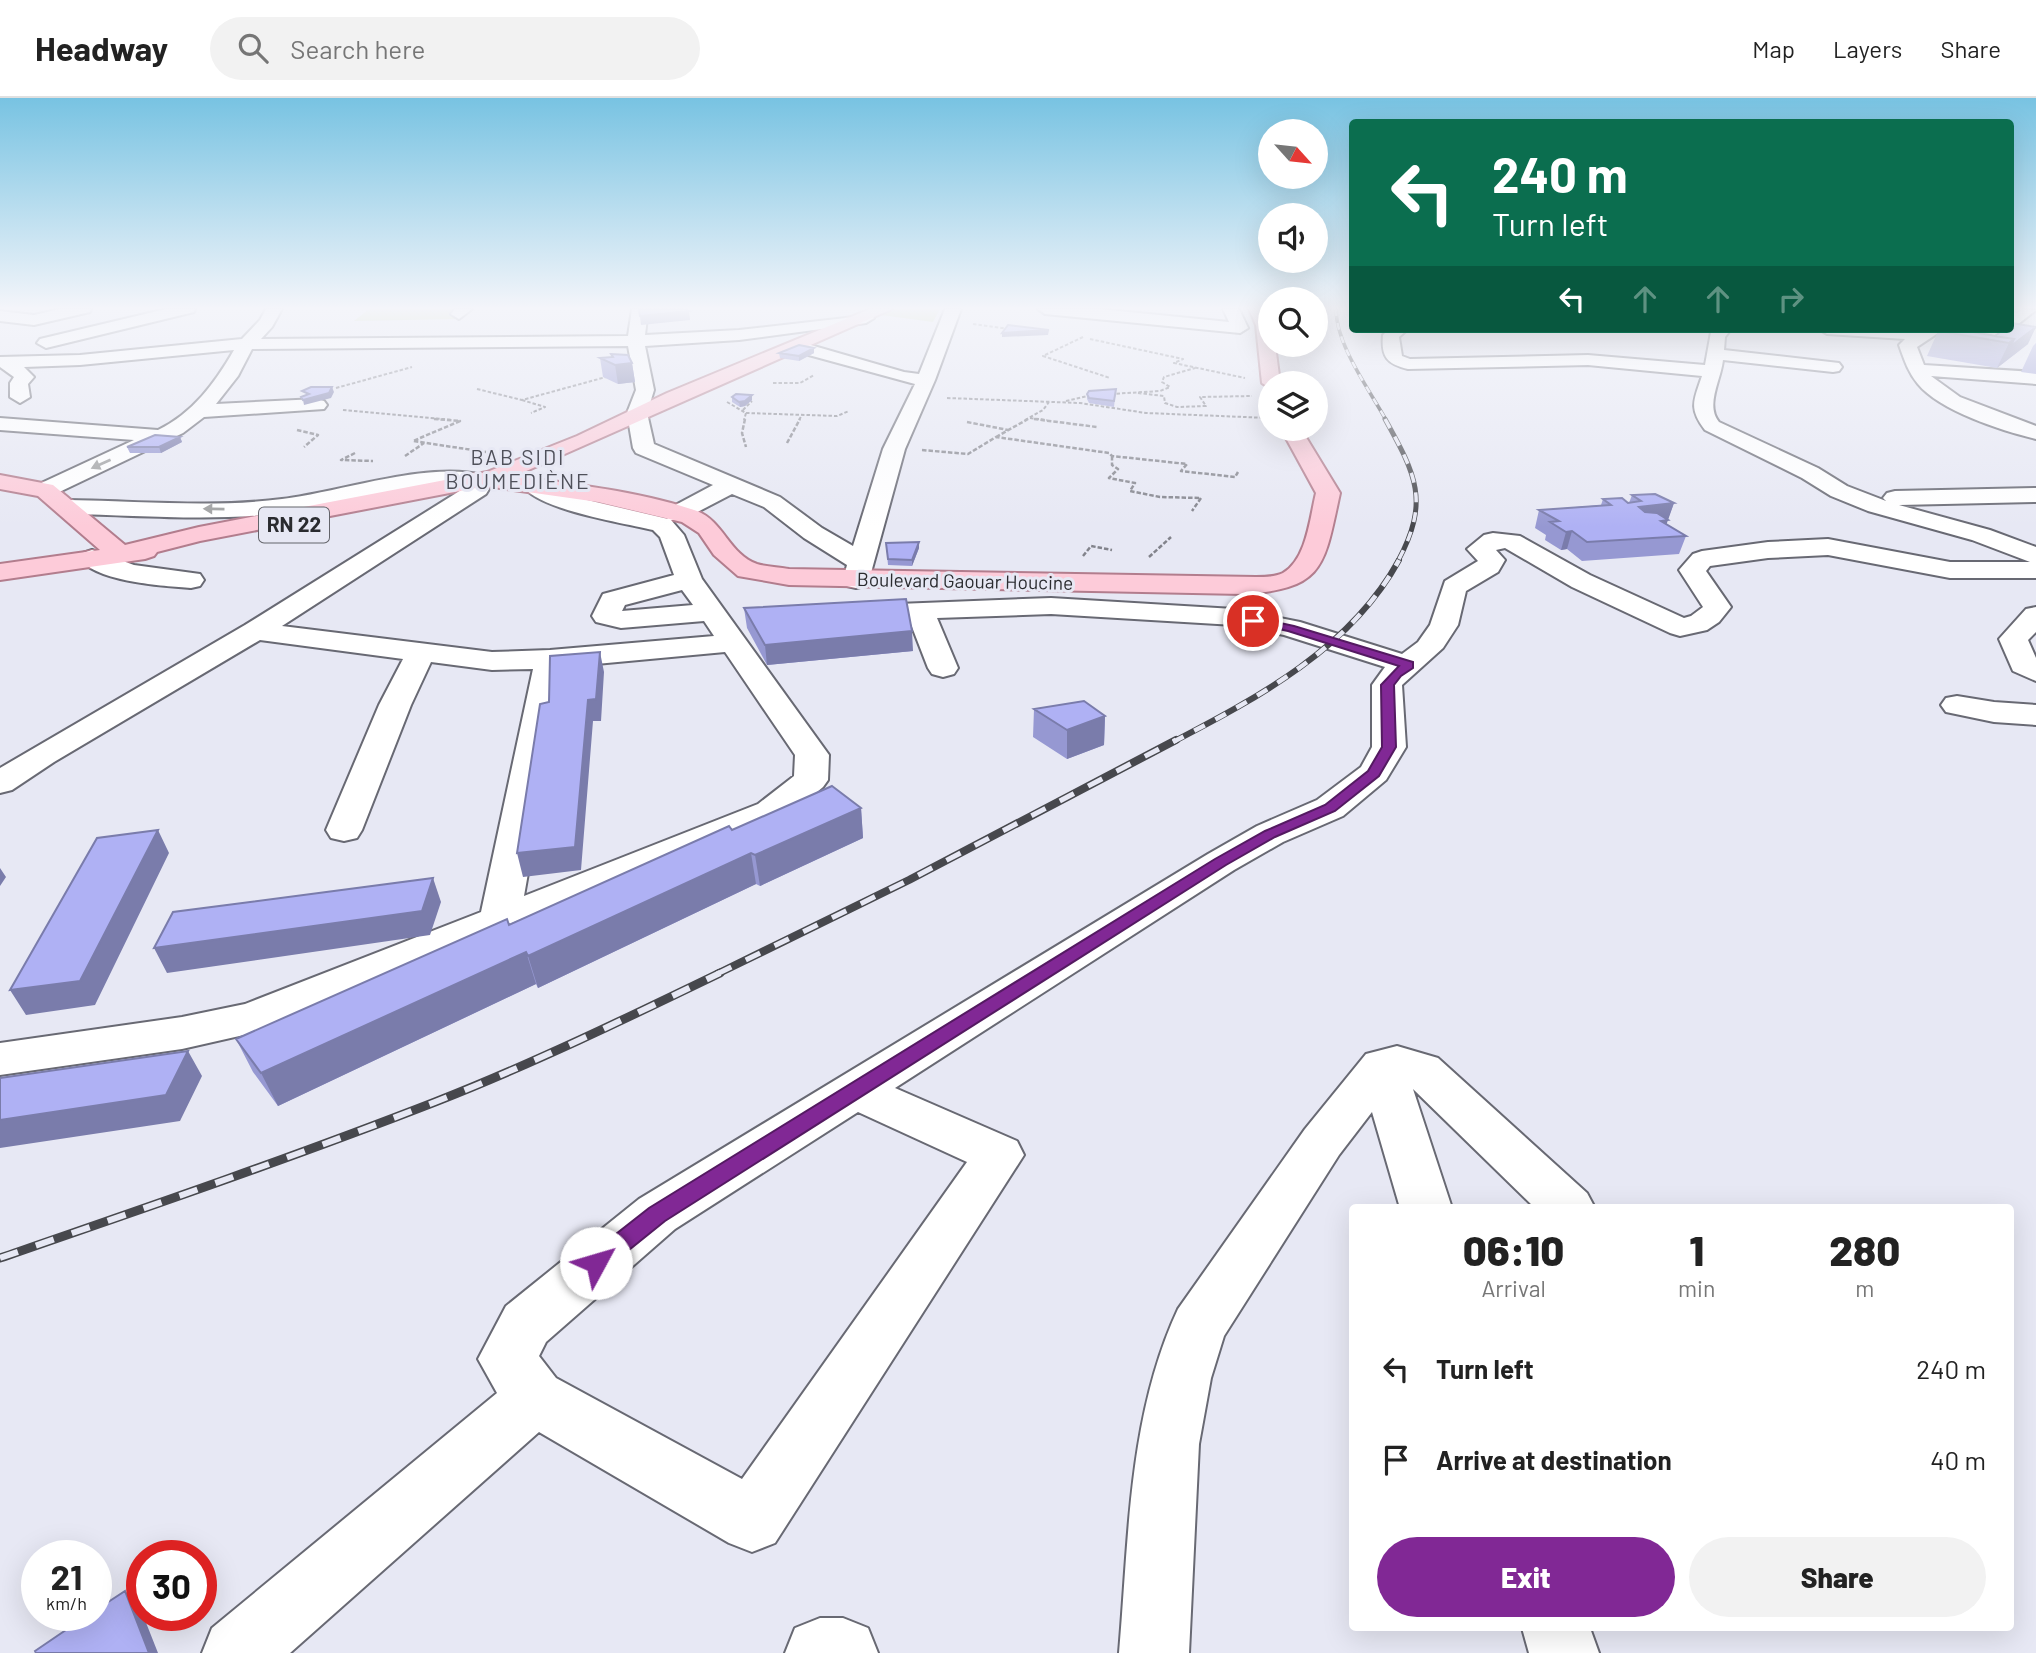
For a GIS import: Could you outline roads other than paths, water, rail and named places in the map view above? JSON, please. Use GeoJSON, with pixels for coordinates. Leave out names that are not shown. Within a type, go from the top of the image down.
{"type":"FeatureCollection","features":[{"type":"Feature","properties":{"kind":"main road","name":"RN 22"},"geometry":{"type":"LineString","coordinates":[[0,572],[198,545],[479,484],[713,382]]}},
{"type":"Feature","properties":{"kind":"main road","name":"Boulevard Gaouar Houcine"},"geometry":{"type":"LineString","coordinates":[[479,484],[534,486],[598,495],[690,517],[708,527],[723,550],[747,570],[789,577],[859,571],[1243,586],[1268,584],[1294,577],[1314,551],[1328,493],[1298,441]]}},
{"type":"Feature","properties":{"kind":"main road"},"geometry":{"type":"LineString","coordinates":[[0,482],[45,490],[120,554]]}},
{"type":"Feature","properties":{"kind":"street"},"geometry":{"type":"LineString","coordinates":[[45,490],[176,429],[200,411],[225,382]]}},
{"type":"Feature","properties":{"kind":"street"},"geometry":{"type":"LineString","coordinates":[[644,382],[645,390],[637,413],[644,448],[686,468],[733,484],[772,502],[859,571],[894,449],[925,382]]}},
{"type":"Feature","properties":{"kind":"street"},"geometry":{"type":"LineString","coordinates":[[910,382],[922,388]]}},
{"type":"Feature","properties":{"kind":"street"},"geometry":{"type":"LineString","coordinates":[[1709,382],[1704,399],[1704,415],[1712,426],[1762,449],[1852,497],[1982,535],[2036,556]]}},
{"type":"Feature","properties":{"kind":"street"},"geometry":{"type":"LineString","coordinates":[[1926,382],[1948,397],[2030,428]]}},
{"type":"Feature","properties":{"kind":"street"},"geometry":{"type":"LineString","coordinates":[[200,411],[317,405]]}},
{"type":"Feature","properties":{"kind":"street"},"geometry":{"type":"LineString","coordinates":[[0,424],[161,436]]}},
{"type":"Feature","properties":{"kind":"street"},"geometry":{"type":"LineString","coordinates":[[68,507],[241,510],[283,506],[426,480],[479,484]]}},
{"type":"Feature","properties":{"kind":"street"},"geometry":{"type":"LineString","coordinates":[[0,783],[42,755],[255,631],[479,484]]}},
{"type":"Feature","properties":{"kind":"street"},"geometry":{"type":"LineString","coordinates":[[676,514],[733,484]]}},
{"type":"Feature","properties":{"kind":"street"},"geometry":{"type":"LineString","coordinates":[[0,1059],[182,1033],[254,1018],[771,812],[811,780],[812,755],[725,622],[689,580],[672,535],[662,525],[562,501],[534,486]]}},
{"type":"Feature","properties":{"kind":"street"},"geometry":{"type":"LineString","coordinates":[[1852,497],[1925,499],[2036,495]]}},
{"type":"Feature","properties":{"kind":"street"},"geometry":{"type":"LineString","coordinates":[[857,1091],[999,1155],[752,1520],[535,1398],[507,1359],[526,1324],[657,1214],[1221,862],[1270,834],[1330,808],[1374,773],[1389,747],[1387,685],[1396,673],[1428,648],[1444,625],[1454,587],[1472,579],[1489,566],[1492,560],[1480,549],[1493,540],[1511,541],[1581,581],[1680,627],[1697,626],[1709,619],[1717,607],[1692,570],[1702,559],[1768,550],[1828,547],[1950,570],[2036,570]]}},
{"type":"Feature","properties":{"kind":"street"},"geometry":{"type":"LineString","coordinates":[[92,558],[118,571],[139,576],[191,580]]}},
{"type":"Feature","properties":{"kind":"street"},"geometry":{"type":"LineString","coordinates":[[689,580],[624,595],[613,600],[607,616],[621,620],[725,622]]}},
{"type":"Feature","properties":{"kind":"street"},"geometry":{"type":"LineString","coordinates":[[824,614],[1051,606],[1234,617],[1290,628],[1408,665]]}},
{"type":"Feature","properties":{"kind":"street"},"geometry":{"type":"LineString","coordinates":[[920,610],[943,668]]}},
{"type":"Feature","properties":{"kind":"street"},"geometry":{"type":"LineString","coordinates":[[2036,615],[2013,639],[2024,665],[2036,673]]}},
{"type":"Feature","properties":{"kind":"street"},"geometry":{"type":"LineString","coordinates":[[255,631],[492,661],[550,659],[725,622]]}},
{"type":"Feature","properties":{"kind":"street"},"geometry":{"type":"LineString","coordinates":[[344,830],[395,705],[421,653]]}},
{"type":"Feature","properties":{"kind":"street"},"geometry":{"type":"LineString","coordinates":[[500,920],[550,659]]}},
{"type":"Feature","properties":{"kind":"street"},"geometry":{"type":"LineString","coordinates":[[1957,705],[1994,712],[2036,715]]}},
{"type":"Feature","properties":{"kind":"street"},"geometry":{"type":"LineString","coordinates":[[1154,1653],[1168,1444],[1182,1378],[1198,1327],[1322,1142],[1382,1066],[1393,1062],[1404,1063],[1422,1070],[1565,1204]]}},
{"type":"Feature","properties":{"kind":"street"},"geometry":{"type":"LineString","coordinates":[[1382,1066],[1425,1204]]}},
{"type":"Feature","properties":{"kind":"street"},"geometry":{"type":"LineString","coordinates":[[237,1653],[535,1398]]}},
{"type":"Feature","properties":{"kind":"street"},"geometry":{"type":"LineString","coordinates":[[1557,1631],[1564,1653]]}},
{"type":"Feature","properties":{"kind":"street"},"geometry":{"type":"LineString","coordinates":[[820,1653],[844,1653]]}},
{"type":"Feature","properties":{"kind":"railway"},"geometry":{"type":"LineString","coordinates":[[1363,382],[1386,420]]}},
{"type":"Feature","properties":{"kind":"railway"},"geometry":{"type":"LineString","coordinates":[[1385,419],[1405,456],[1415,488],[1414,521],[1398,561]]}},
{"type":"Feature","properties":{"kind":"railway"},"geometry":{"type":"LineString","coordinates":[[1173,742],[1270,688],[1329,644],[1356,619],[1399,560]]}},
{"type":"Feature","properties":{"kind":"railway"},"geometry":{"type":"LineString","coordinates":[[717,974],[909,880],[1176,740]]}},
{"type":"Feature","properties":{"kind":"railway"},"geometry":{"type":"LineString","coordinates":[[0,1258],[272,1163],[435,1102],[615,1024],[720,973]]}},
{"type":"Feature","properties":{"kind":"district","name":"BAB SIDI BOUMEDIÈNE"},"geometry":{"type":"Point","coordinates":[518,470]}}]}
